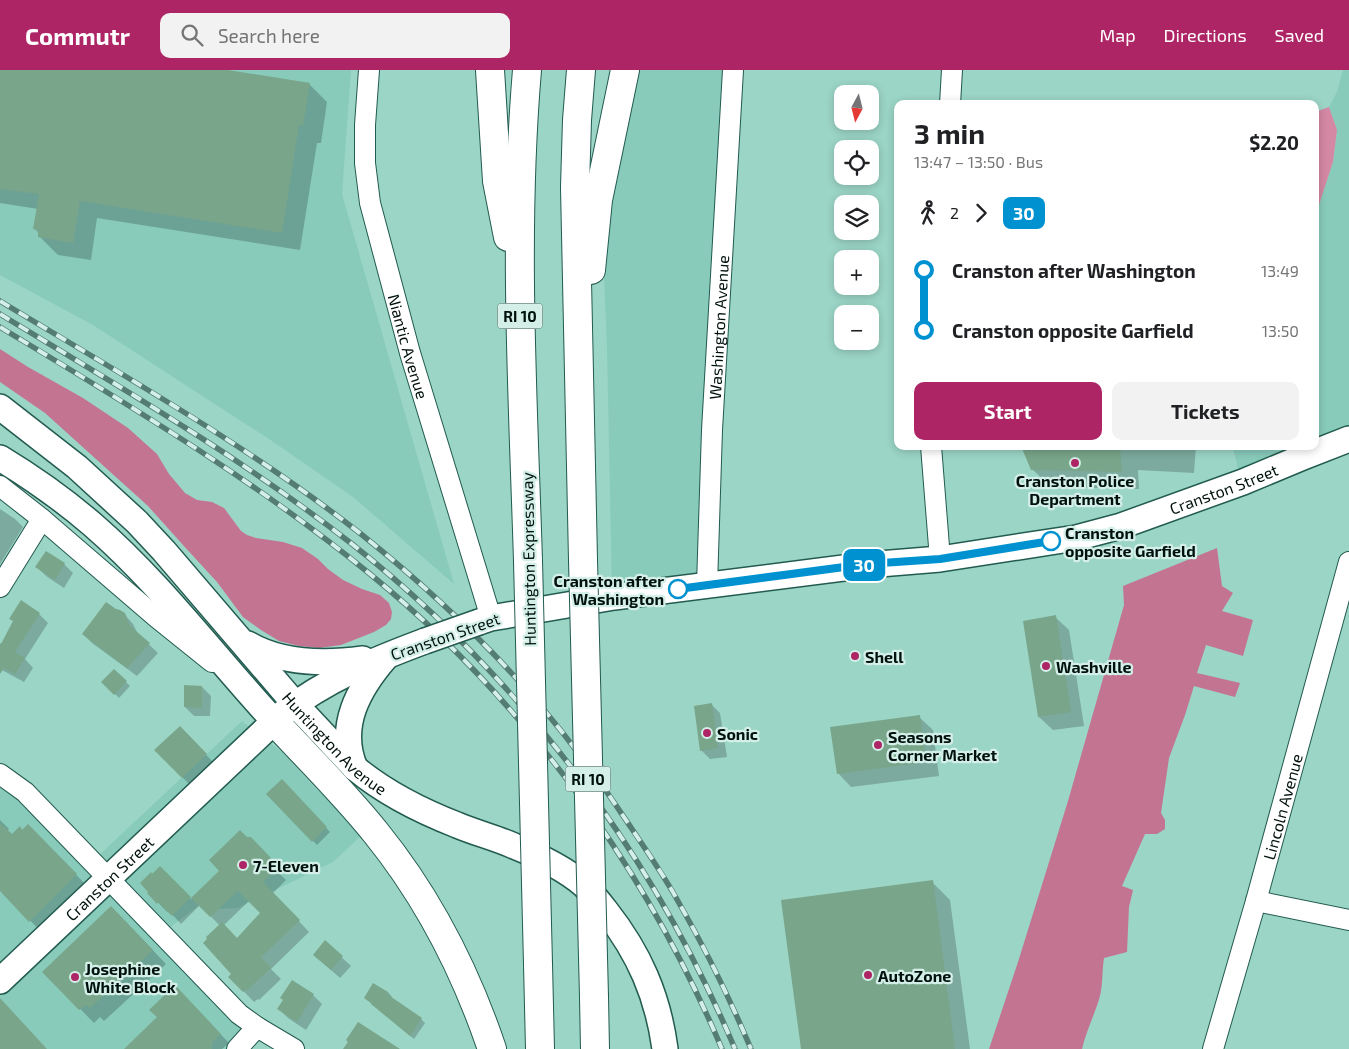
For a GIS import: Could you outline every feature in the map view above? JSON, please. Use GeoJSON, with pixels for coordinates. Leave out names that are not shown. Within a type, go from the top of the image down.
{"type":"FeatureCollection","features":[{"type":"Feature","properties":{"kind":"highway"},"geometry":{"type":"LineString","coordinates":[[490,70],[497,181],[519,294]]}},
{"type":"Feature","properties":{"kind":"highway","name":"Huntington Expressway"},"geometry":{"type":"LineString","coordinates":[[526,70],[520,172],[519,294],[528,561],[540,1049]]}},
{"type":"Feature","properties":{"kind":"highway","name":"RI 10"},"geometry":{"type":"LineString","coordinates":[[581,70],[575,187],[595,1049]]}},
{"type":"Feature","properties":{"kind":"highway"},"geometry":{"type":"LineString","coordinates":[[580,463],[595,227],[603,173],[625,70]]}},
{"type":"Feature","properties":{"kind":"highway"},"geometry":{"type":"LineString","coordinates":[[274,721],[376,833],[399,865],[424,903],[457,964],[492,1049]]}},
{"type":"Feature","properties":{"kind":"main road","name":"Huntington Avenue"},"geometry":{"type":"LineString","coordinates":[[0,408],[56,450],[123,508],[164,551],[295,704],[355,768],[374,782],[413,805],[442,819],[529,853],[558,867],[584,886],[621,931],[645,974],[660,1017],[665,1049]]}},
{"type":"Feature","properties":{"kind":"main road","name":"Cranston Street"},"geometry":{"type":"LineString","coordinates":[[0,981],[274,721],[313,691],[387,656],[485,620],[614,597],[867,564],[940,559],[1076,538],[1121,526],[1244,482],[1349,439]]}},
{"type":"Feature","properties":{"kind":"main road","name":"Huntington Avenue"},"geometry":{"type":"LineString","coordinates":[[0,458],[53,493],[99,530],[159,590],[274,721]]}},
{"type":"Feature","properties":{"kind":"main road"},"geometry":{"type":"LineString","coordinates":[[242,640],[268,654],[294,660],[338,662],[387,656]]}},
{"type":"Feature","properties":{"kind":"main road"},"geometry":{"type":"LineString","coordinates":[[355,768],[350,753],[349,739],[349,725],[353,711],[357,698],[378,666],[387,656]]}},
{"type":"Feature","properties":{"kind":"street","name":"Niantic Avenue"},"geometry":{"type":"LineString","coordinates":[[369,70],[365,125],[365,163],[370,203],[485,620]]}},
{"type":"Feature","properties":{"kind":"street","name":"Washington Avenue"},"geometry":{"type":"LineString","coordinates":[[707,585],[712,430],[733,70]]}},
{"type":"Feature","properties":{"kind":"street"},"geometry":{"type":"LineString","coordinates":[[950,100],[951,70]]}},
{"type":"Feature","properties":{"kind":"street"},"geometry":{"type":"LineString","coordinates":[[931,450],[940,559]]}},
{"type":"Feature","properties":{"kind":"street","name":"Huntington Avenue"},"geometry":{"type":"LineString","coordinates":[[0,486],[42,519],[172,630],[240,684]]}},
{"type":"Feature","properties":{"kind":"street"},"geometry":{"type":"LineString","coordinates":[[0,587],[42,519]]}},
{"type":"Feature","properties":{"kind":"street","name":"Lincoln Avenue"},"geometry":{"type":"LineString","coordinates":[[1214,1049],[1349,562]]}},
{"type":"Feature","properties":{"kind":"street"},"geometry":{"type":"LineString","coordinates":[[0,774],[25,792],[240,1014],[257,1027],[294,1049]]}},
{"type":"Feature","properties":{"kind":"street"},"geometry":{"type":"LineString","coordinates":[[1256,901],[1349,920]]}},
{"type":"Feature","properties":{"kind":"street"},"geometry":{"type":"LineString","coordinates":[[237,1049],[257,1027]]}},
{"type":"Feature","properties":{"kind":"shaded area"},"geometry":{"type":"Polygon","coordinates":[[[0,70],[351,70],[342,194],[454,584],[353,497],[272,441],[93,325],[0,275],[0,70]]]}},
{"type":"Feature","properties":{"kind":"shaded area"},"geometry":{"type":"Polygon","coordinates":[[[623,70],[731,70],[708,575],[612,591],[607,348],[600,179],[623,70]]]}},
{"type":"Feature","properties":{"kind":"shaded area"},"geometry":{"type":"Polygon","coordinates":[[[1343,70],[1349,70],[1349,441],[1238,483],[1237,463],[1233,450],[1319,450],[1319,205],[1333,162],[1337,130],[1329,107],[1337,92],[1343,70]]]}},
{"type":"Feature","properties":{"kind":"shaded area"},"geometry":{"type":"Polygon","coordinates":[[[1329,107],[1337,130],[1333,162],[1319,205],[1319,111],[1329,107]]]}},
{"type":"Feature","properties":{"kind":"shaded area"},"geometry":{"type":"Polygon","coordinates":[[[0,349],[83,398],[128,428],[157,454],[169,474],[185,493],[197,500],[212,502],[224,508],[241,531],[247,535],[302,548],[343,580],[380,595],[389,603],[392,612],[391,619],[386,625],[374,632],[341,645],[319,648],[279,641],[261,630],[243,617],[217,582],[148,506],[45,413],[0,382],[0,349]]]}},
{"type":"Feature","properties":{"kind":"shaded area"},"geometry":{"type":"Polygon","coordinates":[[[1217,548],[1222,586],[1233,593],[1222,611],[1253,620],[1243,656],[1206,645],[1197,673],[1240,683],[1235,697],[1194,686],[1169,758],[1161,813],[1165,820],[1165,829],[1157,834],[1145,834],[1122,886],[1133,890],[1129,907],[1127,952],[1104,958],[1100,996],[1082,1049],[989,1049],[1068,801],[1124,605],[1123,586],[1217,548]]]}},
{"type":"Feature","properties":{"kind":"shaded area"},"geometry":{"type":"Polygon","coordinates":[[[242,721],[283,753],[320,793],[371,822],[363,834],[333,862],[238,908],[219,909],[206,900],[172,926],[168,932],[258,1020],[230,1049],[0,1049],[0,768],[96,858],[242,721]]]}},
{"type":"Feature","properties":{"kind":"building"},"geometry":{"type":"Polygon","coordinates":[[[0,70],[228,70],[310,83],[303,126],[299,125],[282,233],[80,201],[73,243],[38,237],[38,230],[33,229],[39,194],[0,189],[0,70]]]}},
{"type":"Feature","properties":{"kind":"building","name":"Cranston Police Department"},"geometry":{"type":"Polygon","coordinates":[[[1023,450],[1120,450],[1122,472],[1031,470],[1023,450]]]}},
{"type":"Feature","properties":{"kind":"building"},"geometry":{"type":"Polygon","coordinates":[[[46,551],[65,563],[55,580],[35,567],[46,551]]]}},
{"type":"Feature","properties":{"kind":"building"},"geometry":{"type":"Polygon","coordinates":[[[21,600],[40,613],[15,652],[25,658],[15,674],[4,668],[0,674],[0,643],[13,621],[9,619],[21,600]]]}},
{"type":"Feature","properties":{"kind":"building"},"geometry":{"type":"Polygon","coordinates":[[[106,602],[125,613],[130,626],[150,643],[127,668],[82,634],[106,602]]]}},
{"type":"Feature","properties":{"kind":"building","name":"Washville"},"geometry":{"type":"Polygon","coordinates":[[[1056,615],[1071,712],[1038,717],[1023,621],[1056,615]]]}},
{"type":"Feature","properties":{"kind":"building"},"geometry":{"type":"Polygon","coordinates":[[[114,669],[127,681],[114,695],[101,682],[114,669]]]}},
{"type":"Feature","properties":{"kind":"building"},"geometry":{"type":"Polygon","coordinates":[[[184,685],[202,686],[202,708],[184,707],[184,685]]]}},
{"type":"Feature","properties":{"kind":"building","name":"Sonic"},"geometry":{"type":"Polygon","coordinates":[[[712,703],[718,748],[700,751],[694,706],[712,703]]]}},
{"type":"Feature","properties":{"kind":"building","name":"Seasons Corner Market"},"geometry":{"type":"Polygon","coordinates":[[[920,715],[926,762],[837,774],[830,727],[920,715]]]}},
{"type":"Feature","properties":{"kind":"building"},"geometry":{"type":"Polygon","coordinates":[[[180,726],[207,754],[182,778],[154,750],[180,726]]]}},
{"type":"Feature","properties":{"kind":"building"},"geometry":{"type":"Polygon","coordinates":[[[282,779],[327,827],[312,842],[266,794],[282,779]]]}},
{"type":"Feature","properties":{"kind":"building"},"geometry":{"type":"Polygon","coordinates":[[[0,823],[12,834],[20,826],[22,830],[28,824],[77,874],[29,922],[0,891],[0,823]]]}},
{"type":"Feature","properties":{"kind":"building"},"geometry":{"type":"Polygon","coordinates":[[[240,830],[247,837],[251,837],[271,858],[270,862],[277,869],[263,882],[300,920],[261,957],[271,968],[243,992],[228,977],[231,974],[203,943],[207,939],[206,937],[222,922],[237,938],[260,913],[238,891],[210,917],[191,898],[219,871],[209,860],[240,830]]]}},
{"type":"Feature","properties":{"kind":"building"},"geometry":{"type":"Polygon","coordinates":[[[160,866],[191,897],[172,916],[158,902],[157,904],[140,883],[160,866]]]}},
{"type":"Feature","properties":{"kind":"building","name":"AutoZone"},"geometry":{"type":"Polygon","coordinates":[[[933,880],[955,1049],[801,1049],[781,900],[933,880]]]}},
{"type":"Feature","properties":{"kind":"building"},"geometry":{"type":"Polygon","coordinates":[[[111,906],[153,950],[90,1008],[86,1005],[79,1010],[42,972],[111,906]]]}},
{"type":"Feature","properties":{"kind":"building"},"geometry":{"type":"Polygon","coordinates":[[[325,940],[343,956],[331,970],[313,955],[325,940]]]}},
{"type":"Feature","properties":{"kind":"building"},"geometry":{"type":"Polygon","coordinates":[[[292,980],[314,994],[297,1022],[277,1009],[283,1000],[280,998],[292,980]]]}},
{"type":"Feature","properties":{"kind":"building"},"geometry":{"type":"Polygon","coordinates":[[[373,983],[422,1018],[410,1036],[364,998],[373,983]]]}},
{"type":"Feature","properties":{"kind":"building"},"geometry":{"type":"Polygon","coordinates":[[[175,985],[221,1034],[212,1043],[212,1049],[124,1049],[157,1017],[149,1010],[175,985]]]}},
{"type":"Feature","properties":{"kind":"building"},"geometry":{"type":"Polygon","coordinates":[[[0,998],[47,1049],[0,1049],[0,998]]]}},
{"type":"Feature","properties":{"kind":"building"},"geometry":{"type":"Polygon","coordinates":[[[358,1022],[400,1049],[343,1049],[348,1042],[346,1040],[358,1022]]]}},
{"type":"Feature","properties":{"kind":"railway"},"geometry":{"type":"LineString","coordinates":[[0,301],[184,412],[275,471],[319,502],[391,558],[477,637],[555,723],[600,782],[650,856],[674,893],[699,939],[751,1049]]}},
{"type":"Feature","properties":{"kind":"railway"},"geometry":{"type":"LineString","coordinates":[[0,314],[180,424],[310,512],[352,544],[413,596],[471,651],[525,710],[575,772],[622,838],[664,906],[702,976],[735,1049]]}},
{"type":"Feature","properties":{"kind":"railway"},"geometry":{"type":"LineString","coordinates":[[0,327],[190,444],[236,475],[282,507],[370,574],[426,623],[479,676],[528,731],[574,790],[617,851],[656,915],[691,981],[722,1049]]}},
{"type":"Feature","properties":{"kind":"bus line","name":"30"},"geometry":{"type":"LineString","coordinates":[[678,589],[867,564],[940,559],[1051,541]]}},
{"type":"Feature","properties":{"kind":"place","name":"Cranston Police Department"},"geometry":{"type":"Point","coordinates":[1075,463]}},
{"type":"Feature","properties":{"kind":"place","name":"Cranston opposite Garfield"},"geometry":{"type":"Point","coordinates":[1051,541]}},
{"type":"Feature","properties":{"kind":"place","name":"Cranston after Washington"},"geometry":{"type":"Point","coordinates":[678,589]}},
{"type":"Feature","properties":{"kind":"place","name":"Shell"},"geometry":{"type":"Point","coordinates":[855,656]}},
{"type":"Feature","properties":{"kind":"place","name":"Washville"},"geometry":{"type":"Point","coordinates":[1046,666]}},
{"type":"Feature","properties":{"kind":"place","name":"Sonic"},"geometry":{"type":"Point","coordinates":[707,733]}},
{"type":"Feature","properties":{"kind":"place","name":"Seasons Corner Market"},"geometry":{"type":"Point","coordinates":[878,745]}},
{"type":"Feature","properties":{"kind":"place","name":"7-Eleven"},"geometry":{"type":"Point","coordinates":[243,865]}},
{"type":"Feature","properties":{"kind":"place","name":"AutoZone"},"geometry":{"type":"Point","coordinates":[868,975]}},
{"type":"Feature","properties":{"kind":"place","name":"Josephine White Block"},"geometry":{"type":"Point","coordinates":[75,977]}}]}
